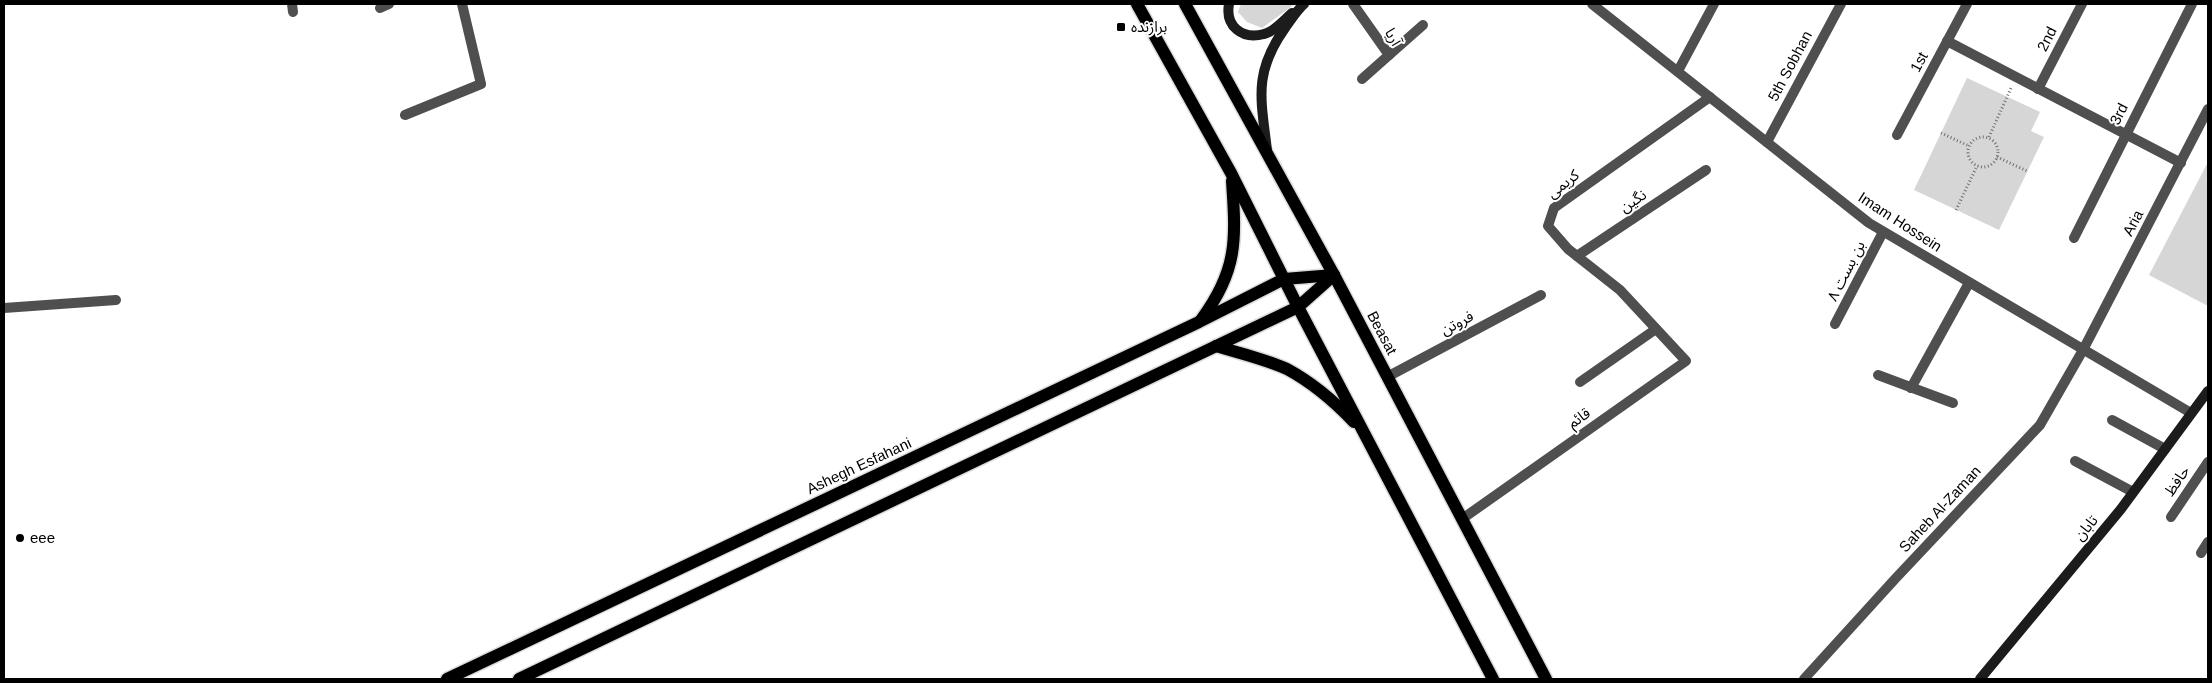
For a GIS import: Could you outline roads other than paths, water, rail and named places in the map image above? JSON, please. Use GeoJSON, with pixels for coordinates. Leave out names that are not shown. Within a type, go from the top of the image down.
{"type":"FeatureCollection","features":[{"type":"Feature","properties":{"kind":"main road"},"geometry":{"type":"LineString","coordinates":[[1137,4],[1231,173],[1298,307],[1493,679]]}},
{"type":"Feature","properties":{"kind":"main road","name":"Beasat"},"geometry":{"type":"LineString","coordinates":[[1185,4],[1334,275],[1546,679]]}},
{"type":"Feature","properties":{"kind":"main road"},"geometry":{"type":"LineString","coordinates":[[1199,322],[1217,298],[1230,270],[1235,235],[1231,173]]}},
{"type":"Feature","properties":{"kind":"main road"},"geometry":{"type":"LineString","coordinates":[[1284,279],[1334,275]]}},
{"type":"Feature","properties":{"kind":"main road"},"geometry":{"type":"LineString","coordinates":[[519,679],[1298,307],[1334,275]]}},
{"type":"Feature","properties":{"kind":"main road","name":"Ashegh Esfahani"},"geometry":{"type":"LineString","coordinates":[[447,679],[1199,322],[1284,279]]}},
{"type":"Feature","properties":{"kind":"main road"},"geometry":{"type":"LineString","coordinates":[[1216,346],[1285,368],[1309,382],[1333,400],[1366,435]]}},
{"type":"Feature","properties":{"kind":"street"},"geometry":{"type":"LineString","coordinates":[[405,115],[481,84],[462,4]]}},
{"type":"Feature","properties":{"kind":"street"},"geometry":{"type":"LineString","coordinates":[[1229,4],[1227,13],[1231,23],[1237,31],[1248,36],[1266,34],[1303,5]]}},
{"type":"Feature","properties":{"kind":"street","name":"آریا"},"geometry":{"type":"LineString","coordinates":[[1353,4],[1390,55],[1362,79]]}},
{"type":"Feature","properties":{"kind":"street","name":"Imam Hossein"},"geometry":{"type":"LineString","coordinates":[[1592,4],[1869,224],[2191,413]]}},
{"type":"Feature","properties":{"kind":"street"},"geometry":{"type":"LineString","coordinates":[[1678,72],[1714,4]]}},
{"type":"Feature","properties":{"kind":"street","name":"5th Sobhan"},"geometry":{"type":"LineString","coordinates":[[1767,142],[1841,4]]}},
{"type":"Feature","properties":{"kind":"street","name":"1st"},"geometry":{"type":"LineString","coordinates":[[1897,135],[1967,4]]}},
{"type":"Feature","properties":{"kind":"street","name":"2nd"},"geometry":{"type":"LineString","coordinates":[[2038,88],[2082,4]]}},
{"type":"Feature","properties":{"kind":"street","name":"3rd"},"geometry":{"type":"LineString","coordinates":[[2074,238],[2192,4]]}},
{"type":"Feature","properties":{"kind":"street"},"geometry":{"type":"LineString","coordinates":[[1267,154],[1260,90],[1266,61],[1276,41],[1303,5]]}},
{"type":"Feature","properties":{"kind":"street"},"geometry":{"type":"LineString","coordinates":[[1390,55],[1423,25]]}},
{"type":"Feature","properties":{"kind":"street"},"geometry":{"type":"LineString","coordinates":[[1947,41],[2181,163]]}},
{"type":"Feature","properties":{"kind":"street","name":"کریمی"},"geometry":{"type":"LineString","coordinates":[[1659,332],[1620,290],[1577,256],[1548,226],[1554,208],[1710,97]]}},
{"type":"Feature","properties":{"kind":"street","name":"Aria"},"geometry":{"type":"LineString","coordinates":[[2083,350],[2208,109]]}},
{"type":"Feature","properties":{"kind":"street","name":"نگین"},"geometry":{"type":"LineString","coordinates":[[1577,256],[1706,170]]}},
{"type":"Feature","properties":{"kind":"street","name":"بن بست ۸"},"geometry":{"type":"LineString","coordinates":[[1835,324],[1883,232]]}},
{"type":"Feature","properties":{"kind":"street"},"geometry":{"type":"LineString","coordinates":[[1911,388],[1969,283]]}},
{"type":"Feature","properties":{"kind":"street","name":"فروتن"},"geometry":{"type":"LineString","coordinates":[[1388,378],[1541,295]]}},
{"type":"Feature","properties":{"kind":"street"},"geometry":{"type":"LineString","coordinates":[[4,308],[116,300]]}},
{"type":"Feature","properties":{"kind":"street"},"geometry":{"type":"LineString","coordinates":[[1580,382],[1659,332]]}},
{"type":"Feature","properties":{"kind":"street","name":"قائم"},"geometry":{"type":"LineString","coordinates":[[1462,519],[1686,361],[1659,332]]}},
{"type":"Feature","properties":{"kind":"street","name":"Saheb Al-Zaman"},"geometry":{"type":"LineString","coordinates":[[1804,679],[2040,425],[2083,350]]}},
{"type":"Feature","properties":{"kind":"street"},"geometry":{"type":"LineString","coordinates":[[1878,375],[1953,403]]}},
{"type":"Feature","properties":{"kind":"street","name":"تابان"},"geometry":{"type":"LineString","coordinates":[[1980,679],[2133,492],[2208,391]]}},
{"type":"Feature","properties":{"kind":"street"},"geometry":{"type":"LineString","coordinates":[[2112,420],[2164,449]]}},
{"type":"Feature","properties":{"kind":"street"},"geometry":{"type":"LineString","coordinates":[[2075,461],[2133,492]]}},
{"type":"Feature","properties":{"kind":"street","name":"حافظ"},"geometry":{"type":"LineString","coordinates":[[2171,516],[2208,462]]}},
{"type":"Feature","properties":{"kind":"street"},"geometry":{"type":"LineString","coordinates":[[2201,553],[2208,542]]}},
{"type":"Feature","properties":{"kind":"place","name":"برازنده"},"geometry":{"type":"Point","coordinates":[1121,27]}},
{"type":"Feature","properties":{"kind":"place","name":"eee"},"geometry":{"type":"Point","coordinates":[20,538]}}]}
